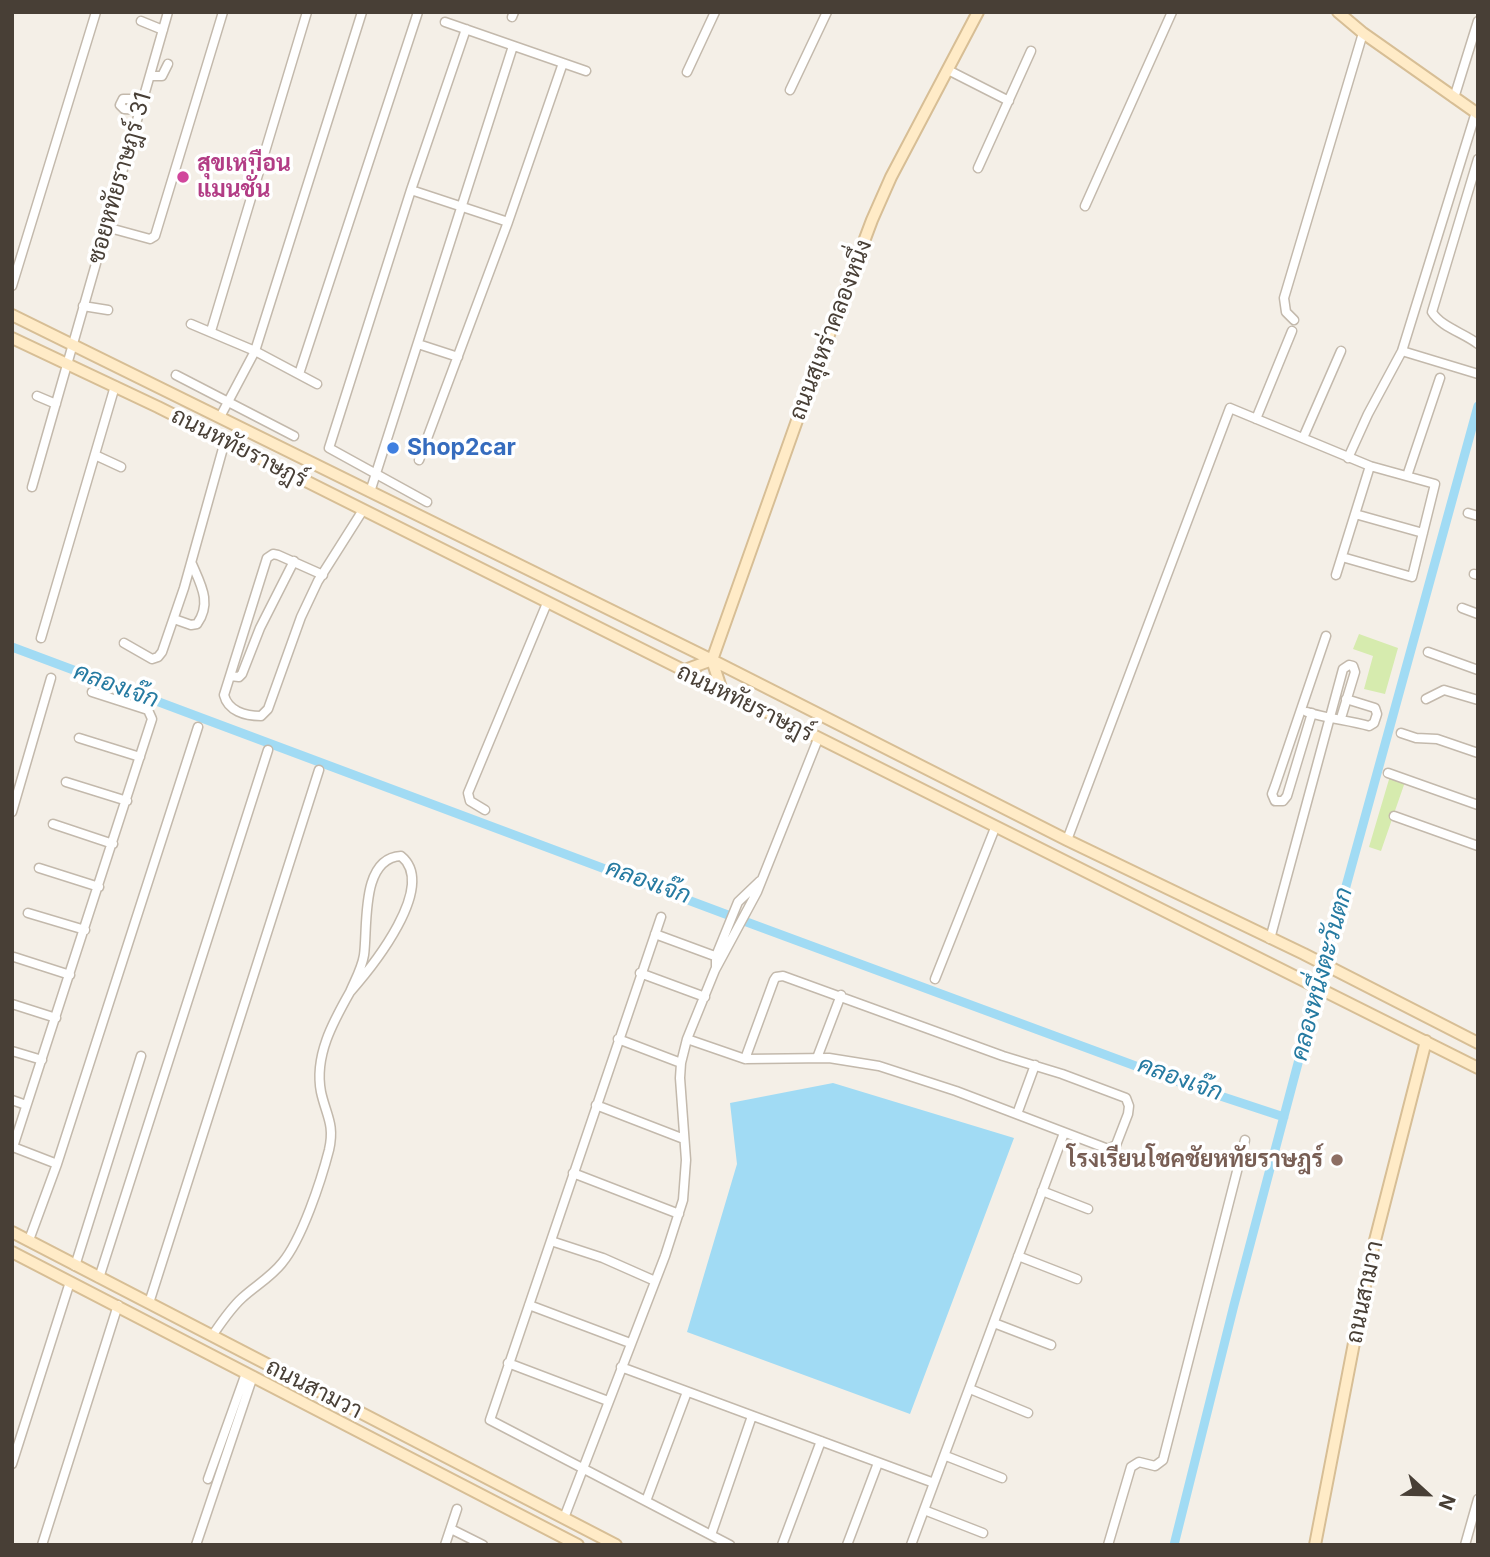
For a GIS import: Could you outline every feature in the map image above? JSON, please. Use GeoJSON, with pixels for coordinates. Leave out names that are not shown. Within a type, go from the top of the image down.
{"type":"FeatureCollection","features":[{"type":"Feature","properties":{"kind":"main road","name":"ถนนสุเหร่าคลองหนึ่ง"},"geometry":{"type":"LineString","coordinates":[[712,660],[863,243],[891,177],[978,12]]}},
{"type":"Feature","properties":{"kind":"main road"},"geometry":{"type":"LineString","coordinates":[[1338,12],[1363,33],[1477,113]]}},
{"type":"Feature","properties":{"kind":"main road","name":"ถนนหทัยราษฎร์"},"geometry":{"type":"LineString","coordinates":[[12,315],[712,660],[1478,1043]]}},
{"type":"Feature","properties":{"kind":"main road","name":"ถนนหทัยราษฎร์"},"geometry":{"type":"LineString","coordinates":[[12,338],[116,386],[1478,1068]]}},
{"type":"Feature","properties":{"kind":"main road"},"geometry":{"type":"LineString","coordinates":[[682,671],[712,660],[722,691]]}},
{"type":"Feature","properties":{"kind":"main road","name":"ถนนสามวา"},"geometry":{"type":"LineString","coordinates":[[1315,1545],[1370,1260],[1426,1041]]}},
{"type":"Feature","properties":{"kind":"main road","name":"ถนนสามวา"},"geometry":{"type":"LineString","coordinates":[[12,1232],[616,1545]]}},
{"type":"Feature","properties":{"kind":"main road","name":"ถนนสามวา"},"geometry":{"type":"LineString","coordinates":[[12,1252],[578,1545]]}},
{"type":"Feature","properties":{"kind":"main road"},"geometry":{"type":"LineString","coordinates":[[318,1410],[326,1395]]}},
{"type":"Feature","properties":{"kind":"street"},"geometry":{"type":"LineString","coordinates":[[12,286],[96,12]]}},
{"type":"Feature","properties":{"kind":"street","name":"ซอยหทัยราษฎร์ 31"},"geometry":{"type":"LineString","coordinates":[[32,486],[168,12]]}},
{"type":"Feature","properties":{"kind":"street"},"geometry":{"type":"LineString","coordinates":[[106,227],[150,239],[155,236],[223,12]]}},
{"type":"Feature","properties":{"kind":"street"},"geometry":{"type":"LineString","coordinates":[[211,331],[307,12]]}},
{"type":"Feature","properties":{"kind":"street"},"geometry":{"type":"LineString","coordinates":[[220,417],[255,351],[362,12]]}},
{"type":"Feature","properties":{"kind":"street"},"geometry":{"type":"LineString","coordinates":[[299,374],[418,12]]}},
{"type":"Feature","properties":{"kind":"street"},"geometry":{"type":"LineString","coordinates":[[687,72],[715,12]]}},
{"type":"Feature","properties":{"kind":"street"},"geometry":{"type":"LineString","coordinates":[[790,90],[827,12]]}},
{"type":"Feature","properties":{"kind":"street"},"geometry":{"type":"LineString","coordinates":[[1085,206],[1172,12]]}},
{"type":"Feature","properties":{"kind":"street"},"geometry":{"type":"LineString","coordinates":[[1454,98],[1478,21]]}},
{"type":"Feature","properties":{"kind":"street"},"geometry":{"type":"LineString","coordinates":[[141,22],[163,30]]}},
{"type":"Feature","properties":{"kind":"street"},"geometry":{"type":"LineString","coordinates":[[445,22],[586,71]]}},
{"type":"Feature","properties":{"kind":"street"},"geometry":{"type":"LineString","coordinates":[[426,502],[377,472],[329,448],[411,190],[466,29]]}},
{"type":"Feature","properties":{"kind":"street"},"geometry":{"type":"LineString","coordinates":[[1294,320],[1286,312],[1284,298],[1363,33]]}},
{"type":"Feature","properties":{"kind":"street"},"geometry":{"type":"LineString","coordinates":[[370,492],[513,46]]}},
{"type":"Feature","properties":{"kind":"street"},"geometry":{"type":"LineString","coordinates":[[978,168],[1031,51]]}},
{"type":"Feature","properties":{"kind":"street"},"geometry":{"type":"LineString","coordinates":[[419,460],[508,222],[563,63]]}},
{"type":"Feature","properties":{"kind":"street"},"geometry":{"type":"LineString","coordinates":[[149,76],[162,76],[169,64]]}},
{"type":"Feature","properties":{"kind":"street"},"geometry":{"type":"LineString","coordinates":[[948,69],[1009,101]]}},
{"type":"Feature","properties":{"kind":"street"},"geometry":{"type":"LineString","coordinates":[[1348,458],[1402,351],[1477,113]]}},
{"type":"Feature","properties":{"kind":"street"},"geometry":{"type":"LineString","coordinates":[[1477,344],[1468,335],[1439,321],[1432,312],[1478,159]]}},
{"type":"Feature","properties":{"kind":"street"},"geometry":{"type":"LineString","coordinates":[[411,190],[508,222]]}},
{"type":"Feature","properties":{"kind":"street"},"geometry":{"type":"LineString","coordinates":[[83,306],[108,310]]}},
{"type":"Feature","properties":{"kind":"street"},"geometry":{"type":"LineString","coordinates":[[191,324],[255,351],[317,384]]}},
{"type":"Feature","properties":{"kind":"street"},"geometry":{"type":"LineString","coordinates":[[1256,419],[1292,331]]}},
{"type":"Feature","properties":{"kind":"street"},"geometry":{"type":"LineString","coordinates":[[1468,335],[1478,334]]}},
{"type":"Feature","properties":{"kind":"street"},"geometry":{"type":"LineString","coordinates":[[418,344],[458,357]]}},
{"type":"Feature","properties":{"kind":"street"},"geometry":{"type":"LineString","coordinates":[[1303,438],[1341,351]]}},
{"type":"Feature","properties":{"kind":"street"},"geometry":{"type":"LineString","coordinates":[[1402,351],[1477,374]]}},
{"type":"Feature","properties":{"kind":"street"},"geometry":{"type":"LineString","coordinates":[[176,375],[294,436]]}},
{"type":"Feature","properties":{"kind":"street"},"geometry":{"type":"LineString","coordinates":[[1407,476],[1440,378]]}},
{"type":"Feature","properties":{"kind":"street"},"geometry":{"type":"LineString","coordinates":[[41,638],[116,386]]}},
{"type":"Feature","properties":{"kind":"street"},"geometry":{"type":"LineString","coordinates":[[37,396],[56,404]]}},
{"type":"Feature","properties":{"kind":"street"},"geometry":{"type":"LineString","coordinates":[[1068,840],[1230,408],[1348,458],[1435,484],[1412,577],[1342,557]]}},
{"type":"Feature","properties":{"kind":"street"},"geometry":{"type":"LineString","coordinates":[[124,643],[146,657],[158,657],[174,619],[225,441]]}},
{"type":"Feature","properties":{"kind":"street"},"geometry":{"type":"LineString","coordinates":[[95,455],[121,467]]}},
{"type":"Feature","properties":{"kind":"street"},"geometry":{"type":"LineString","coordinates":[[1336,575],[1370,466]]}},
{"type":"Feature","properties":{"kind":"street"},"geometry":{"type":"LineString","coordinates":[[323,575],[273,554],[267,558],[224,695],[229,705],[240,713],[252,716],[265,713],[301,617],[363,510]]}},
{"type":"Feature","properties":{"kind":"street"},"geometry":{"type":"LineString","coordinates":[[1468,513],[1478,516]]}},
{"type":"Feature","properties":{"kind":"street"},"geometry":{"type":"LineString","coordinates":[[1355,514],[1423,533]]}},
{"type":"Feature","properties":{"kind":"street"},"geometry":{"type":"LineString","coordinates":[[230,676],[239,677],[242,674],[260,628],[294,561]]}},
{"type":"Feature","properties":{"kind":"street"},"geometry":{"type":"LineString","coordinates":[[174,619],[191,625],[197,624],[202,616],[205,602],[203,588],[191,564]]}},
{"type":"Feature","properties":{"kind":"street"},"geometry":{"type":"LineString","coordinates":[[485,810],[470,801],[468,793],[547,603]]}},
{"type":"Feature","properties":{"kind":"street"},"geometry":{"type":"LineString","coordinates":[[1462,608],[1478,614]]}},
{"type":"Feature","properties":{"kind":"street"},"geometry":{"type":"LineString","coordinates":[[1312,713],[1287,796],[1283,801],[1275,801],[1272,793],[1326,636]]}},
{"type":"Feature","properties":{"kind":"street"},"geometry":{"type":"LineString","coordinates":[[1428,652],[1478,670]]}},
{"type":"Feature","properties":{"kind":"street"},"geometry":{"type":"LineString","coordinates":[[1270,939],[1343,669],[1349,665],[1353,666],[1355,672],[1340,718]]}},
{"type":"Feature","properties":{"kind":"street"},"geometry":{"type":"LineString","coordinates":[[12,812],[51,678]]}},
{"type":"Feature","properties":{"kind":"street"},"geometry":{"type":"LineString","coordinates":[[1426,699],[1444,690],[1478,700]]}},
{"type":"Feature","properties":{"kind":"street"},"geometry":{"type":"LineString","coordinates":[[57,1164],[12,1147],[152,719],[151,712],[92,692]]}},
{"type":"Feature","properties":{"kind":"street"},"geometry":{"type":"LineString","coordinates":[[1300,709],[1329,719],[1340,718],[1369,726],[1374,723],[1377,714],[1373,707],[1346,699]]}},
{"type":"Feature","properties":{"kind":"street"},"geometry":{"type":"LineString","coordinates":[[29,1240],[57,1164],[198,727]]}},
{"type":"Feature","properties":{"kind":"street"},"geometry":{"type":"LineString","coordinates":[[1401,733],[1416,738],[1437,739],[1478,753]]}},
{"type":"Feature","properties":{"kind":"street"},"geometry":{"type":"LineString","coordinates":[[79,738],[140,757]]}},
{"type":"Feature","properties":{"kind":"street"},"geometry":{"type":"LineString","coordinates":[[731,928],[763,878],[818,739]]}},
{"type":"Feature","properties":{"kind":"street"},"geometry":{"type":"LineString","coordinates":[[99,1278],[268,750]]}},
{"type":"Feature","properties":{"kind":"street"},"geometry":{"type":"LineString","coordinates":[[149,1303],[319,770]]}},
{"type":"Feature","properties":{"kind":"street"},"geometry":{"type":"LineString","coordinates":[[1388,773],[1478,805]]}},
{"type":"Feature","properties":{"kind":"street"},"geometry":{"type":"LineString","coordinates":[[66,782],[127,801]]}},
{"type":"Feature","properties":{"kind":"street"},"geometry":{"type":"LineString","coordinates":[[1394,816],[1478,846]]}},
{"type":"Feature","properties":{"kind":"street"},"geometry":{"type":"LineString","coordinates":[[52,824],[113,844]]}},
{"type":"Feature","properties":{"kind":"street"},"geometry":{"type":"LineString","coordinates":[[935,979],[995,828]]}},
{"type":"Feature","properties":{"kind":"street"},"geometry":{"type":"LineString","coordinates":[[212,1336],[240,1300],[280,1266],[298,1237],[329,1147],[331,1126],[320,1079],[326,1041],[363,958],[372,883],[384,861],[401,856],[409,863],[413,881],[402,915],[373,966],[350,992]]}},
{"type":"Feature","properties":{"kind":"street"},"geometry":{"type":"LineString","coordinates":[[39,868],[99,887]]}},
{"type":"Feature","properties":{"kind":"street"},"geometry":{"type":"LineString","coordinates":[[564,1518],[679,1214],[686,1181],[681,1063],[687,1039],[716,970],[738,902],[763,878]]}},
{"type":"Feature","properties":{"kind":"street"},"geometry":{"type":"LineString","coordinates":[[28,913],[85,930]]}},
{"type":"Feature","properties":{"kind":"street"},"geometry":{"type":"LineString","coordinates":[[661,917],[490,1420],[730,1545]]}},
{"type":"Feature","properties":{"kind":"street"},"geometry":{"type":"LineString","coordinates":[[656,933],[720,957]]}},
{"type":"Feature","properties":{"kind":"street"},"geometry":{"type":"LineString","coordinates":[[14,957],[70,975]]}},
{"type":"Feature","properties":{"kind":"street"},"geometry":{"type":"LineString","coordinates":[[640,973],[705,997]]}},
{"type":"Feature","properties":{"kind":"street"},"geometry":{"type":"LineString","coordinates":[[687,1039],[745,1059],[817,1058],[879,1066],[1108,1149],[1113,1148],[1128,1114],[1126,1098],[783,976],[776,977],[745,1059]]}},
{"type":"Feature","properties":{"kind":"street"},"geometry":{"type":"LineString","coordinates":[[817,1058],[841,995]]}},
{"type":"Feature","properties":{"kind":"street"},"geometry":{"type":"LineString","coordinates":[[12,1004],[56,1018]]}},
{"type":"Feature","properties":{"kind":"street"},"geometry":{"type":"LineString","coordinates":[[618,1039],[681,1063]]}},
{"type":"Feature","properties":{"kind":"street"},"geometry":{"type":"LineString","coordinates":[[12,1051],[42,1060]]}},
{"type":"Feature","properties":{"kind":"street"},"geometry":{"type":"LineString","coordinates":[[75,1266],[141,1056]]}},
{"type":"Feature","properties":{"kind":"street"},"geometry":{"type":"LineString","coordinates":[[1017,1114],[1035,1065]]}},
{"type":"Feature","properties":{"kind":"street"},"geometry":{"type":"LineString","coordinates":[[12,1100],[26,1105]]}},
{"type":"Feature","properties":{"kind":"street"},"geometry":{"type":"LineString","coordinates":[[596,1105],[684,1139]]}},
{"type":"Feature","properties":{"kind":"street"},"geometry":{"type":"LineString","coordinates":[[911,1545],[1064,1133]]}},
{"type":"Feature","properties":{"kind":"street"},"geometry":{"type":"LineString","coordinates":[[1108,1545],[1131,1467],[1139,1462],[1155,1466],[1163,1460],[1245,1140]]}},
{"type":"Feature","properties":{"kind":"street"},"geometry":{"type":"LineString","coordinates":[[573,1173],[679,1214]]}},
{"type":"Feature","properties":{"kind":"street"},"geometry":{"type":"LineString","coordinates":[[1042,1191],[1088,1209]]}},
{"type":"Feature","properties":{"kind":"street"},"geometry":{"type":"LineString","coordinates":[[551,1241],[603,1258],[655,1281]]}},
{"type":"Feature","properties":{"kind":"street"},"geometry":{"type":"LineString","coordinates":[[1018,1256],[1077,1279]]}},
{"type":"Feature","properties":{"kind":"street"},"geometry":{"type":"LineString","coordinates":[[12,1464],[70,1282]]}},
{"type":"Feature","properties":{"kind":"street"},"geometry":{"type":"LineString","coordinates":[[42,1545],[118,1305]]}},
{"type":"Feature","properties":{"kind":"street"},"geometry":{"type":"LineString","coordinates":[[529,1305],[630,1343]]}},
{"type":"Feature","properties":{"kind":"street"},"geometry":{"type":"LineString","coordinates":[[994,1323],[1051,1345]]}},
{"type":"Feature","properties":{"kind":"street"},"geometry":{"type":"LineString","coordinates":[[508,1363],[608,1401]]}},
{"type":"Feature","properties":{"kind":"street"},"geometry":{"type":"LineString","coordinates":[[621,1367],[934,1483]]}},
{"type":"Feature","properties":{"kind":"street"},"geometry":{"type":"LineString","coordinates":[[208,1479],[250,1374]]}},
{"type":"Feature","properties":{"kind":"street"},"geometry":{"type":"LineString","coordinates":[[196,1545],[250,1374]]}},
{"type":"Feature","properties":{"kind":"street"},"geometry":{"type":"LineString","coordinates":[[970,1388],[1028,1413]]}},
{"type":"Feature","properties":{"kind":"street"},"geometry":{"type":"LineString","coordinates":[[646,1501],[687,1392]]}},
{"type":"Feature","properties":{"kind":"street"},"geometry":{"type":"LineString","coordinates":[[710,1535],[752,1416]]}},
{"type":"Feature","properties":{"kind":"street"},"geometry":{"type":"LineString","coordinates":[[782,1545],[821,1441]]}},
{"type":"Feature","properties":{"kind":"street"},"geometry":{"type":"LineString","coordinates":[[946,1456],[1002,1478]]}},
{"type":"Feature","properties":{"kind":"street"},"geometry":{"type":"LineString","coordinates":[[847,1545],[878,1462]]}},
{"type":"Feature","properties":{"kind":"street"},"geometry":{"type":"LineString","coordinates":[[1465,1545],[1478,1499]]}},
{"type":"Feature","properties":{"kind":"street"},"geometry":{"type":"LineString","coordinates":[[445,1545],[457,1509]]}},
{"type":"Feature","properties":{"kind":"street"},"geometry":{"type":"LineString","coordinates":[[924,1510],[983,1533]]}},
{"type":"Feature","properties":{"kind":"street"},"geometry":{"type":"LineString","coordinates":[[451,1529],[483,1545]]}},
{"type":"Feature","properties":{"kind":"green space"},"geometry":{"type":"Polygon","coordinates":[[[1359,634],[1398,648],[1385,694],[1364,689],[1373,656],[1353,649],[1359,634]]]}},
{"type":"Feature","properties":{"kind":"green space"},"geometry":{"type":"Polygon","coordinates":[[[1390,776],[1405,782],[1381,851],[1369,847],[1390,776]]]}},
{"type":"Feature","properties":{"kind":"water"},"geometry":{"type":"Polygon","coordinates":[[[833,1083],[1014,1138],[910,1414],[687,1332],[737,1164],[730,1103],[833,1083]]]}},
{"type":"Feature","properties":{"kind":"waterway","name":"คลองหนึ่งตะวันตก"},"geometry":{"type":"LineString","coordinates":[[1174,1545],[1315,999],[1478,406]]}},
{"type":"Feature","properties":{"kind":"waterway","name":"คลองเจ๊ก"},"geometry":{"type":"LineString","coordinates":[[12,647],[1187,1085],[1284,1117]]}},
{"type":"Feature","properties":{"kind":"place","name":"สุขเหมือน แมนชั่น"},"geometry":{"type":"Point","coordinates":[183,177]}},
{"type":"Feature","properties":{"kind":"place","name":"Shop2car"},"geometry":{"type":"Point","coordinates":[393,448]}},
{"type":"Feature","properties":{"kind":"place","name":"โรงเรียนโชคชัยหทัยราษฎร์"},"geometry":{"type":"Point","coordinates":[1337,1160]}}]}
